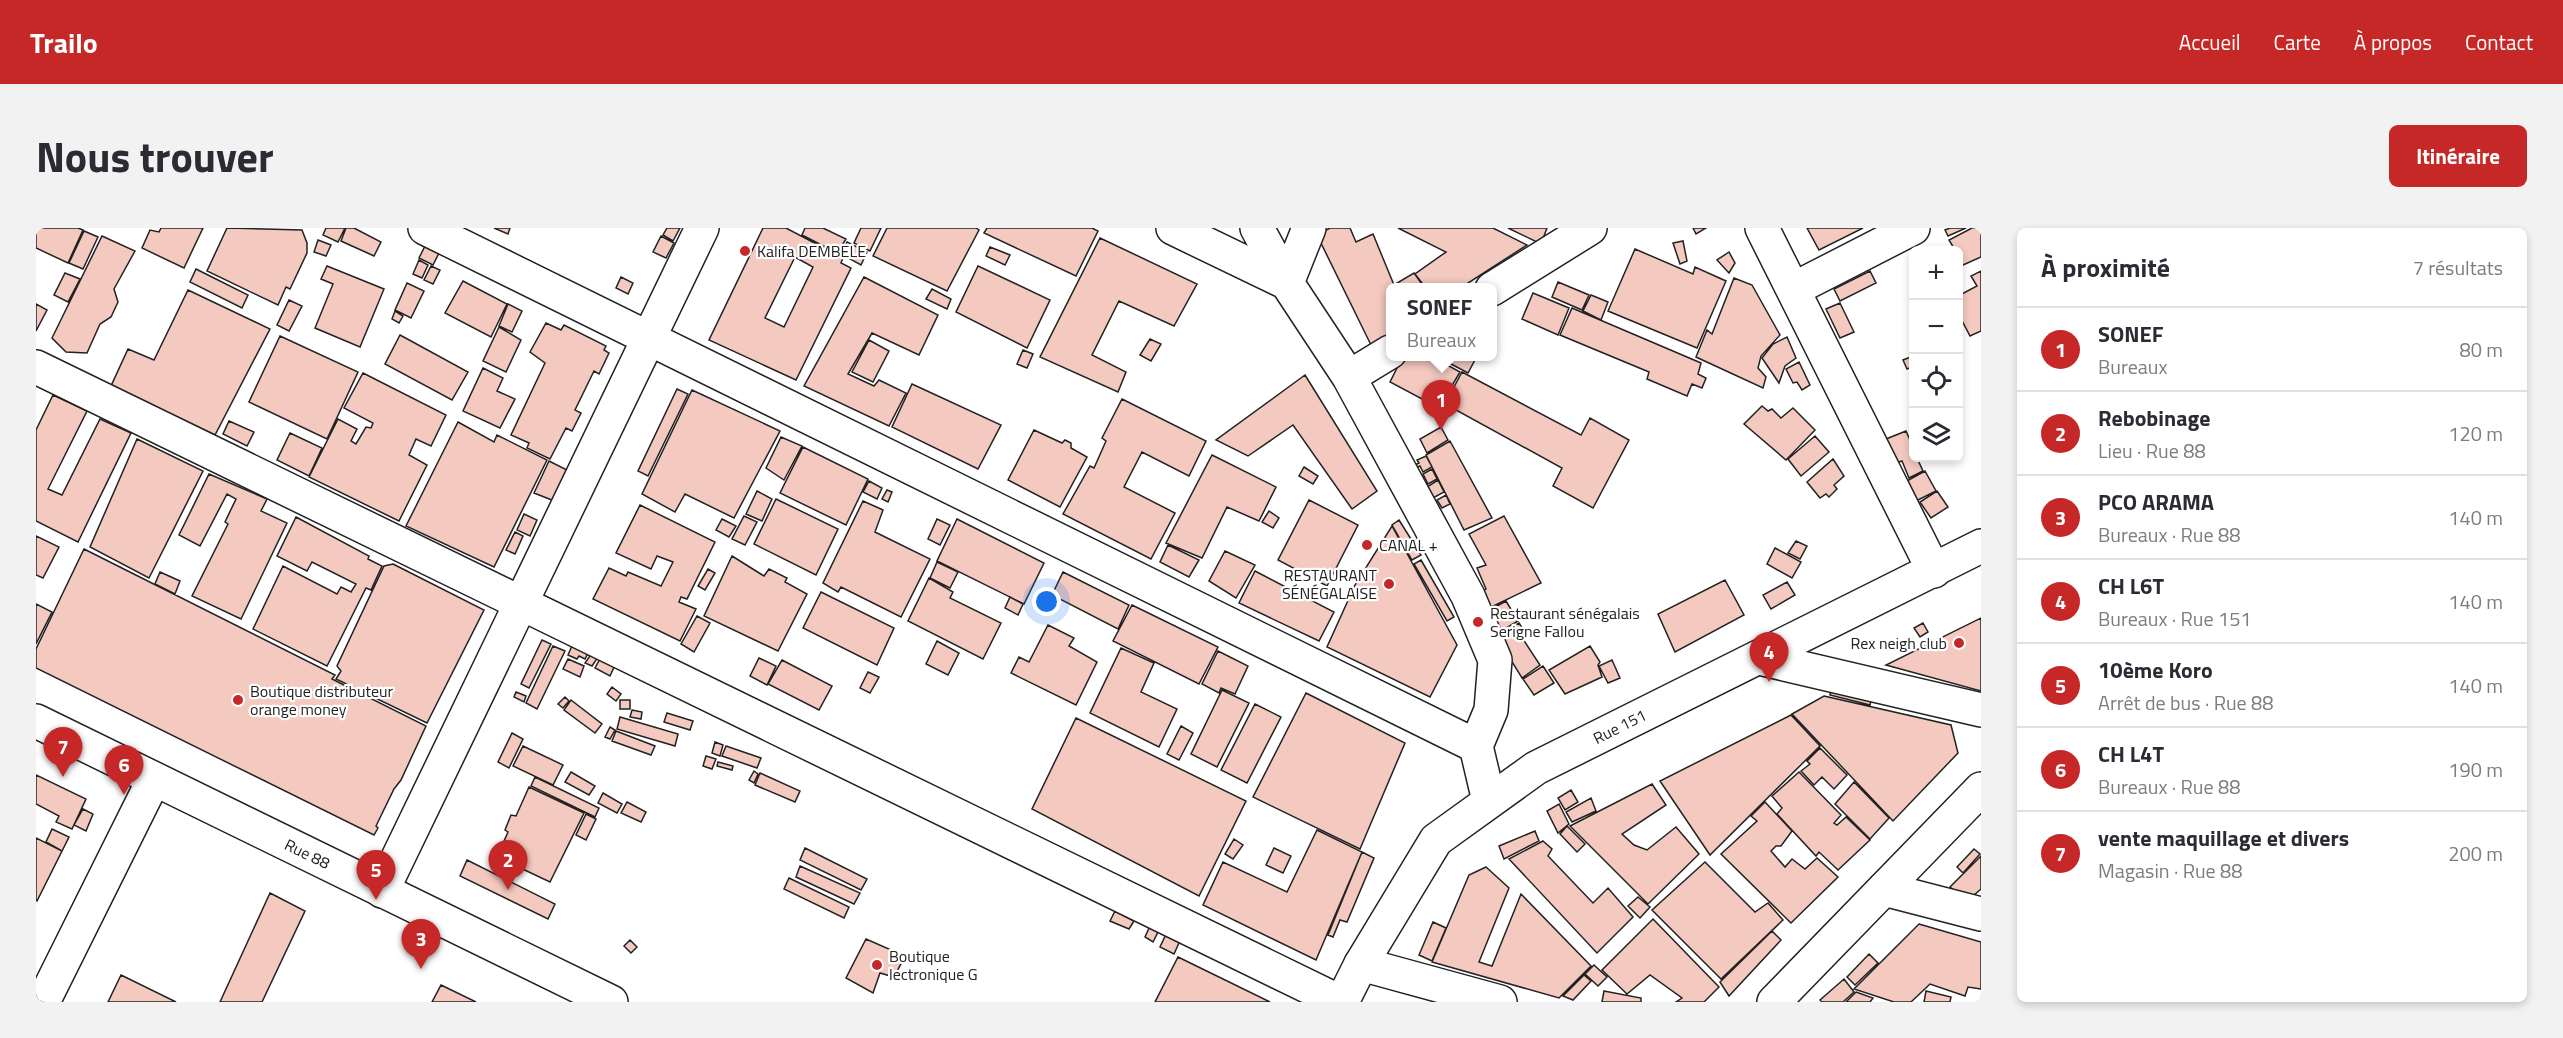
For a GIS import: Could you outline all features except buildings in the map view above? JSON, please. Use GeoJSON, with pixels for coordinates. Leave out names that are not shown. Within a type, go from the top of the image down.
{"type":"FeatureCollection","features":[{"type":"Feature","properties":{"kind":"street"},"geometry":{"type":"LineString","coordinates":[[425,228],[1476,746]]}},
{"type":"Feature","properties":{"kind":"street"},"geometry":{"type":"LineString","coordinates":[[382,891],[702,228]]}},
{"type":"Feature","properties":{"kind":"street"},"geometry":{"type":"LineString","coordinates":[[1173,228],[1287,283]]}},
{"type":"Feature","properties":{"kind":"street"},"geometry":{"type":"LineString","coordinates":[[1257,228],[1287,283],[1349,377],[1468,596],[1495,660],[1491,710],[1476,746],[1489,801]]}},
{"type":"Feature","properties":{"kind":"street"},"geometry":{"type":"LineString","coordinates":[[1287,283],[1309,228]]}},
{"type":"Feature","properties":{"kind":"street"},"geometry":{"type":"LineString","coordinates":[[1497,286],[1590,228]]}},
{"type":"Feature","properties":{"kind":"street"},"geometry":{"type":"LineString","coordinates":[[1762,228],[1934,571]]}},
{"type":"Feature","properties":{"kind":"street"},"geometry":{"type":"LineString","coordinates":[[1794,290],[1913,228]]}},
{"type":"Feature","properties":{"kind":"street"},"geometry":{"type":"LineString","coordinates":[[1349,377],[1386,354]]}},
{"type":"Feature","properties":{"kind":"street"},"geometry":{"type":"LineString","coordinates":[[36,367],[1341,1002]]}},
{"type":"Feature","properties":{"kind":"street","name":"Rue 151"},"geometry":{"type":"LineString","coordinates":[[1341,1002],[1361,964],[1436,840],[1489,801],[1536,768],[1981,546]]}},
{"type":"Feature","properties":{"kind":"street"},"geometry":{"type":"LineString","coordinates":[[1759,658],[1981,710]]}},
{"type":"Feature","properties":{"kind":"street","name":"Rue 88"},"geometry":{"type":"LineString","coordinates":[[36,720],[611,1002]]}},
{"type":"Feature","properties":{"kind":"street"},"geometry":{"type":"LineString","coordinates":[[43,1002],[154,778]]}},
{"type":"Feature","properties":{"kind":"street"},"geometry":{"type":"LineString","coordinates":[[1774,1002],[1981,789]]}},
{"type":"Feature","properties":{"kind":"street"},"geometry":{"type":"LineString","coordinates":[[1884,890],[1981,914]]}},
{"type":"Feature","properties":{"kind":"street"},"geometry":{"type":"LineString","coordinates":[[1361,964],[1500,1002]]}},
{"type":"Feature","properties":{"kind":"place","name":"Kalifa DEMBELE"},"geometry":{"type":"Point","coordinates":[745,251]}},
{"type":"Feature","properties":{"kind":"place","name":"SONEF"},"geometry":{"type":"Point","coordinates":[1441,430]}},
{"type":"Feature","properties":{"kind":"place","name":"CANAL +"},"geometry":{"type":"Point","coordinates":[1367,545]}},
{"type":"Feature","properties":{"kind":"place","name":"RESTAURANT SÉNÉGALAISE"},"geometry":{"type":"Point","coordinates":[1389,584]}},
{"type":"Feature","properties":{"kind":"place","name":"Restaurant sénégalais Serigne Fallou"},"geometry":{"type":"Point","coordinates":[1478,622]}},
{"type":"Feature","properties":{"kind":"place","name":"Rex neigh club"},"geometry":{"type":"Point","coordinates":[1959,643]}},
{"type":"Feature","properties":{"kind":"place","name":"CH L6T"},"geometry":{"type":"Point","coordinates":[1769,682]}},
{"type":"Feature","properties":{"kind":"place","name":"Boutique distributeur orange money"},"geometry":{"type":"Point","coordinates":[238,700]}},
{"type":"Feature","properties":{"kind":"place","name":"vente maquillage et divers"},"geometry":{"type":"Point","coordinates":[63,777]}},
{"type":"Feature","properties":{"kind":"place","name":"CH L4T"},"geometry":{"type":"Point","coordinates":[124,795]}},
{"type":"Feature","properties":{"kind":"place","name":"Rebobinage"},"geometry":{"type":"Point","coordinates":[508,890]}},
{"type":"Feature","properties":{"kind":"place","name":"10ème Koro"},"geometry":{"type":"Point","coordinates":[376,900]}},
{"type":"Feature","properties":{"kind":"place","name":"Boutique lectronique G"},"geometry":{"type":"Point","coordinates":[877,965]}},
{"type":"Feature","properties":{"kind":"place","name":"PCO ARAMA"},"geometry":{"type":"Point","coordinates":[421,969]}}]}
